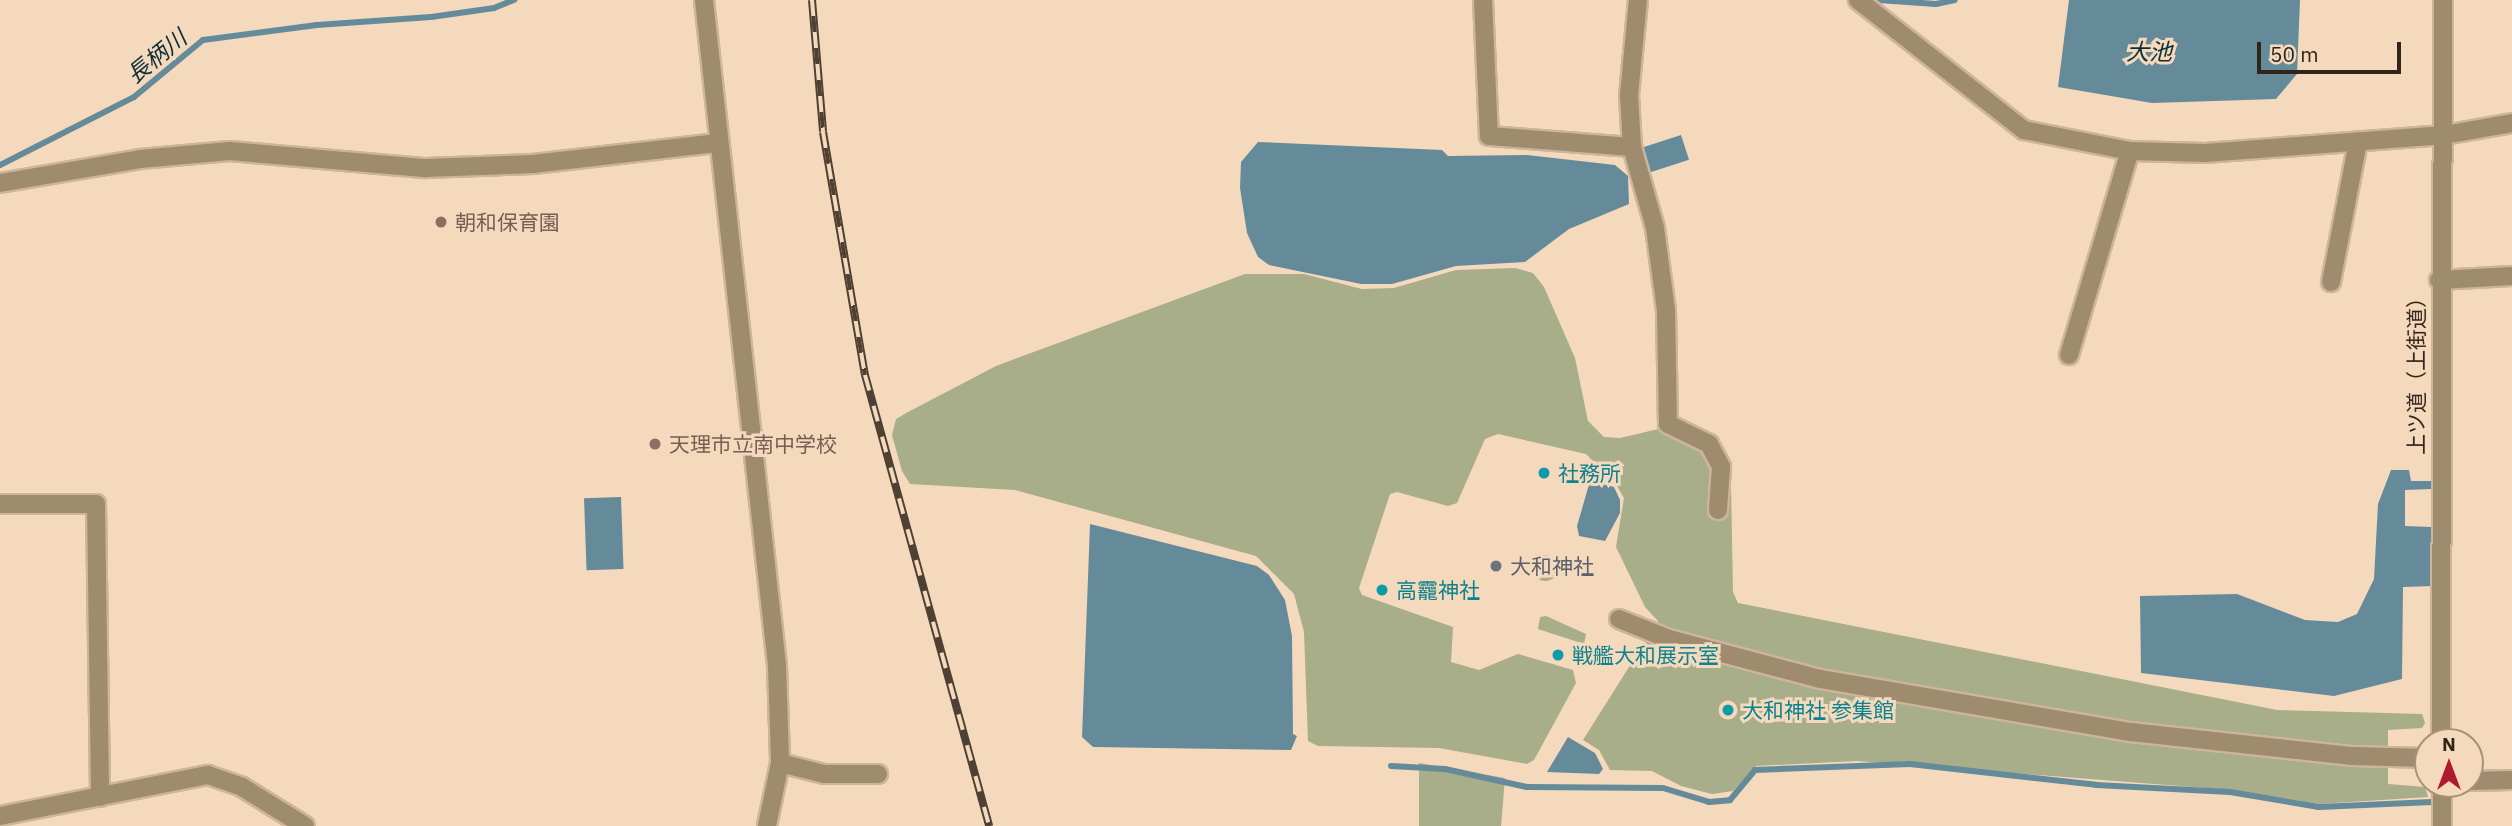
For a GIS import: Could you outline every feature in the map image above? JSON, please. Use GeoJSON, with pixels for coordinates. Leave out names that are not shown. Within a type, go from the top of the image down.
{"type":"FeatureCollection","features":[{"type":"Feature","properties":{"kind":"street"},"geometry":{"type":"LineString","coordinates":[[704,0],[716,144],[777,665],[780,763],[767,826]]}},
{"type":"Feature","properties":{"kind":"street"},"geometry":{"type":"LineString","coordinates":[[1483,0],[1489,136],[1632,147]]}},
{"type":"Feature","properties":{"kind":"street"},"geometry":{"type":"LineString","coordinates":[[1638,0],[1629,95],[1632,147],[1657,242],[1666,310],[1668,425],[1709,444],[1721,467],[1718,510]]}},
{"type":"Feature","properties":{"kind":"street"},"geometry":{"type":"LineString","coordinates":[[1858,0],[2024,130],[2130,150],[2205,153],[2444,135],[2512,123]]}},
{"type":"Feature","properties":{"kind":"street","name":"上ツ道（上街道）"},"geometry":{"type":"LineString","coordinates":[[2441,728],[2439,279],[2444,135],[2443,0]]}},
{"type":"Feature","properties":{"kind":"street"},"geometry":{"type":"LineString","coordinates":[[2330,282],[2358,142]]}},
{"type":"Feature","properties":{"kind":"street"},"geometry":{"type":"LineString","coordinates":[[0,183],[140,159],[230,150],[426,168],[533,164],[716,144]]}},
{"type":"Feature","properties":{"kind":"street"},"geometry":{"type":"LineString","coordinates":[[2070,355],[2130,150]]}},
{"type":"Feature","properties":{"kind":"street"},"geometry":{"type":"LineString","coordinates":[[2439,279],[2512,276]]}},
{"type":"Feature","properties":{"kind":"street"},"geometry":{"type":"LineString","coordinates":[[0,503],[96,503],[100,797]]}},
{"type":"Feature","properties":{"kind":"street"},"geometry":{"type":"LineString","coordinates":[[1619,619],[1670,639],[1820,679],[2197,742],[2414,757]]}},
{"type":"Feature","properties":{"kind":"street"},"geometry":{"type":"LineString","coordinates":[[780,763],[824,774],[878,774]]}},
{"type":"Feature","properties":{"kind":"street"},"geometry":{"type":"LineString","coordinates":[[0,816],[208,775],[242,787],[305,826]]}},
{"type":"Feature","properties":{"kind":"street"},"geometry":{"type":"LineString","coordinates":[[2484,781],[2512,780]]}},
{"type":"Feature","properties":{"kind":"street"},"geometry":{"type":"LineString","coordinates":[[2442,798],[2442,826]]}},
{"type":"Feature","properties":{"kind":"green space"},"geometry":{"type":"Polygon","coordinates":[[[1515,268],[1533,273],[1544,287],[1575,358],[1588,421],[1604,437],[1620,438],[1684,423],[1712,433],[1724,455],[1731,484],[1733,592],[1738,603],[2277,710],[2422,714],[2425,723],[2422,728],[2388,730],[2388,784],[2414,786],[2414,798],[2319,804],[2231,790],[1857,761],[1756,766],[1733,791],[1712,794],[1681,786],[1652,771],[1610,770],[1599,750],[1583,740],[1658,621],[1645,607],[1616,547],[1624,498],[1616,484],[1586,454],[1498,434],[1485,439],[1457,503],[1448,506],[1397,492],[1390,494],[1359,588],[1362,595],[1453,627],[1451,662],[1479,670],[1518,654],[1573,670],[1576,683],[1534,760],[1527,764],[1439,748],[1318,746],[1308,741],[1304,632],[1294,594],[1256,556],[1015,490],[910,484],[902,471],[892,435],[896,419],[908,412],[996,366],[1245,274],[1304,274],[1362,289],[1394,288],[1456,270],[1515,268]]]}},
{"type":"Feature","properties":{"kind":"green space"},"geometry":{"type":"Polygon","coordinates":[[[1545,555],[1554,559],[1558,568],[1554,577],[1545,581],[1536,577],[1532,568],[1536,559],[1545,555]]]}},
{"type":"Feature","properties":{"kind":"green space"},"geometry":{"type":"Polygon","coordinates":[[[1546,616],[1586,634],[1584,644],[1538,629],[1540,617],[1546,616]]]}},
{"type":"Feature","properties":{"kind":"green space"},"geometry":{"type":"Polygon","coordinates":[[[1419,763],[1505,778],[1501,826],[1419,826],[1419,763]]]}},
{"type":"Feature","properties":{"kind":"water","name":"大池"},"geometry":{"type":"Polygon","coordinates":[[[2069,0],[2300,0],[2297,74],[2276,99],[2152,103],[2058,87],[2069,0]]]}},
{"type":"Feature","properties":{"kind":"water"},"geometry":{"type":"Polygon","coordinates":[[[1681,135],[1689,160],[1648,173],[1640,148],[1681,135]]]}},
{"type":"Feature","properties":{"kind":"water"},"geometry":{"type":"Polygon","coordinates":[[[1258,142],[1442,150],[1448,156],[1527,155],[1615,165],[1628,176],[1629,204],[1569,229],[1525,262],[1456,266],[1392,284],[1361,284],[1269,265],[1258,257],[1247,233],[1240,188],[1241,162],[1258,142]]]}},
{"type":"Feature","properties":{"kind":"water"},"geometry":{"type":"Polygon","coordinates":[[[2391,470],[2409,470],[2411,481],[2432,481],[2432,489],[2405,490],[2405,526],[2432,527],[2433,586],[2403,587],[2402,679],[2334,696],[2141,673],[2140,596],[2237,594],[2305,620],[2338,622],[2357,614],[2374,579],[2378,504],[2391,470]]]}},
{"type":"Feature","properties":{"kind":"water"},"geometry":{"type":"Polygon","coordinates":[[[1590,481],[1614,487],[1620,500],[1620,513],[1605,541],[1579,536],[1577,526],[1590,481]]]}},
{"type":"Feature","properties":{"kind":"water"},"geometry":{"type":"Polygon","coordinates":[[[621,497],[624,569],[587,570],[584,498],[621,497]]]}},
{"type":"Feature","properties":{"kind":"water"},"geometry":{"type":"Polygon","coordinates":[[[1090,524],[1257,566],[1269,575],[1285,600],[1292,636],[1293,734],[1297,736],[1291,750],[1093,747],[1082,737],[1090,524]]]}},
{"type":"Feature","properties":{"kind":"water"},"geometry":{"type":"Polygon","coordinates":[[[1568,737],[1595,753],[1603,769],[1599,774],[1547,772],[1568,737]]]}},
{"type":"Feature","properties":{"kind":"waterway","name":"長柄川"},"geometry":{"type":"LineString","coordinates":[[0,165],[134,97],[203,40],[317,25],[431,17],[494,8],[514,0]]}},
{"type":"Feature","properties":{"kind":"waterway","name":"長柄川"},"geometry":{"type":"LineString","coordinates":[[1878,0],[1936,4],[1955,0]]}},
{"type":"Feature","properties":{"kind":"waterway"},"geometry":{"type":"LineString","coordinates":[[1391,766],[1445,769],[1527,787],[1663,788],[1709,802],[1730,800],[1755,770],[1910,764],[2096,785],[2230,792],[2319,807],[2432,802]]}},
{"type":"Feature","properties":{"kind":"railway"},"geometry":{"type":"LineString","coordinates":[[812,0],[823,132],[865,375],[989,826]]}},
{"type":"Feature","properties":{"kind":"place","name":"朝和保育園"},"geometry":{"type":"Point","coordinates":[441,222]}},
{"type":"Feature","properties":{"kind":"place","name":"天理市立南中学校"},"geometry":{"type":"Point","coordinates":[655,444]}},
{"type":"Feature","properties":{"kind":"place","name":"社務所"},"geometry":{"type":"Point","coordinates":[1544,473]}},
{"type":"Feature","properties":{"kind":"place","name":"大和神社"},"geometry":{"type":"Point","coordinates":[1496,566]}},
{"type":"Feature","properties":{"kind":"place","name":"高龗神社"},"geometry":{"type":"Point","coordinates":[1382,590]}},
{"type":"Feature","properties":{"kind":"place","name":"戦艦大和展示室"},"geometry":{"type":"Point","coordinates":[1558,655]}},
{"type":"Feature","properties":{"kind":"place","name":"大和神社 参集館"},"geometry":{"type":"Point","coordinates":[1728,710]}}]}
